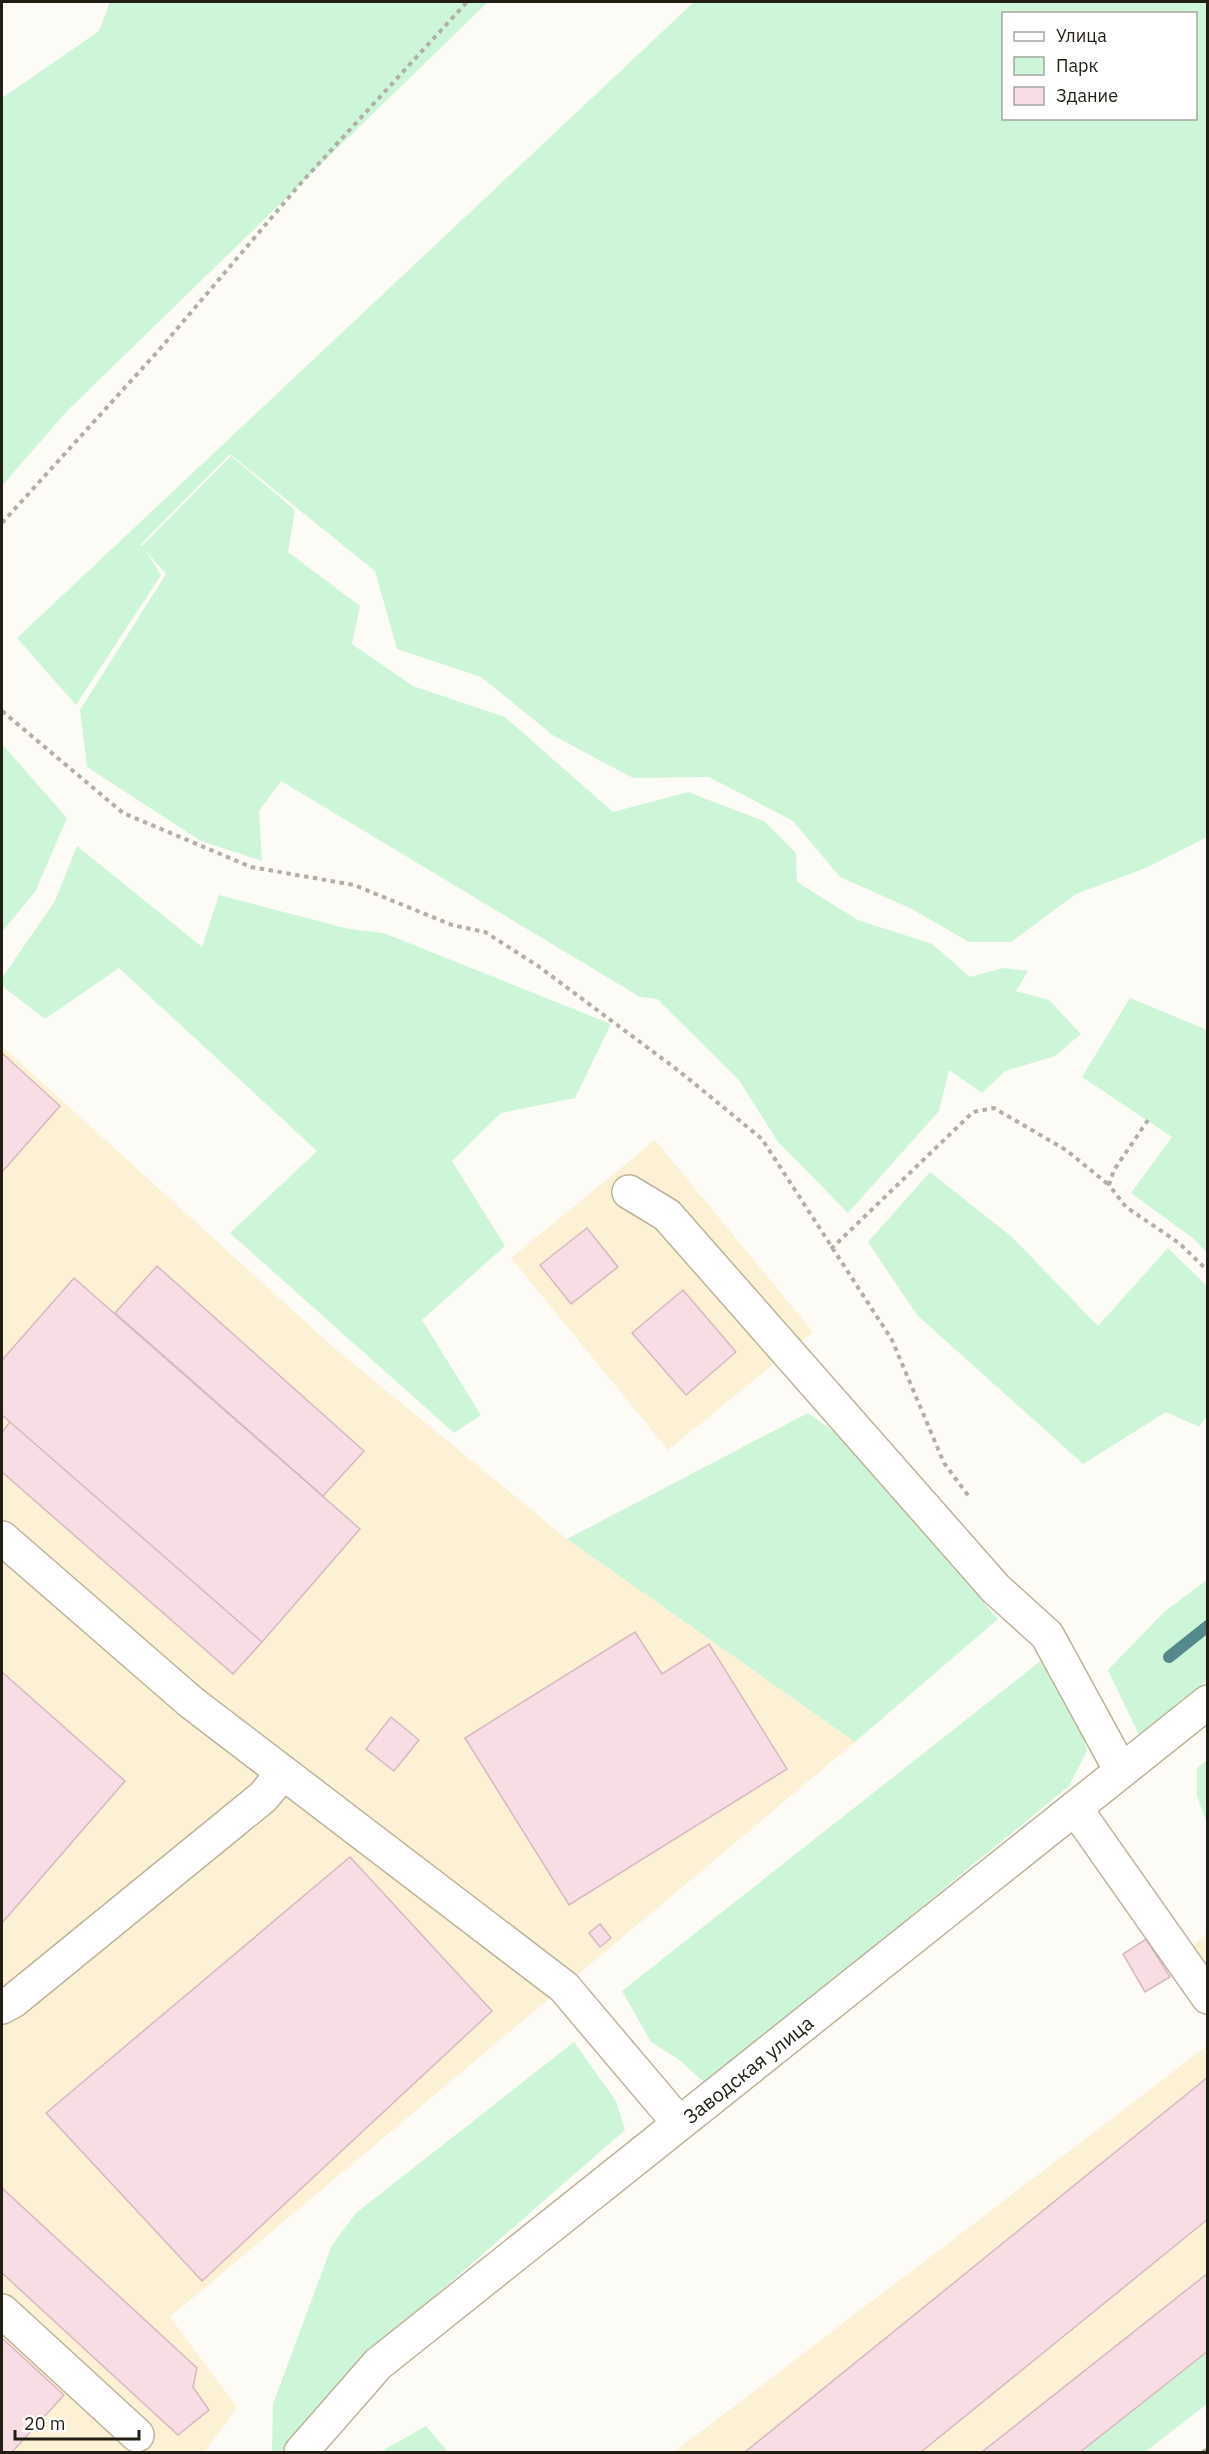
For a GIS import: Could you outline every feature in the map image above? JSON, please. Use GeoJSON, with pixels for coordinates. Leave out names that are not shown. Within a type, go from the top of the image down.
{"type":"FeatureCollection","features":[{"type":"Feature","properties":{"kind":"street"},"geometry":{"type":"LineString","coordinates":[[629,1192],[667,1215],[996,1589],[1047,1635],[1120,1772]]}},
{"type":"Feature","properties":{"kind":"street"},"geometry":{"type":"LineString","coordinates":[[2,1538],[192,1703],[564,1987],[680,2122]]}},
{"type":"Feature","properties":{"kind":"street","name":"Заводская улица"},"geometry":{"type":"LineString","coordinates":[[301,2452],[378,2364],[1208,1702]]}},
{"type":"Feature","properties":{"kind":"street"},"geometry":{"type":"LineString","coordinates":[[2,2007],[13,2001],[262,1797],[283,1773]]}},
{"type":"Feature","properties":{"kind":"street"},"geometry":{"type":"LineString","coordinates":[[1075,1808],[1208,1997]]}},
{"type":"Feature","properties":{"kind":"street"},"geometry":{"type":"LineString","coordinates":[[2,2312],[138,2435]]}},
{"type":"Feature","properties":{"kind":"path"},"geometry":{"type":"LineString","coordinates":[[2,523],[159,350],[301,183],[467,2]]}},
{"type":"Feature","properties":{"kind":"path"},"geometry":{"type":"LineString","coordinates":[[2,711],[123,813],[251,867],[354,885],[452,925],[484,932],[538,966],[679,1071],[762,1139],[831,1249],[892,1340],[944,1463],[977,1506]]}},
{"type":"Feature","properties":{"kind":"path"},"geometry":{"type":"LineString","coordinates":[[831,1249],[973,1112],[994,1108],[1066,1150],[1109,1185],[1126,1207],[1179,1243],[1208,1271]]}},
{"type":"Feature","properties":{"kind":"path"},"geometry":{"type":"LineString","coordinates":[[1109,1185],[1114,1170],[1148,1120]]}},
{"type":"Feature","properties":{"kind":"path"},"geometry":{"type":"LineString","coordinates":[[1203,2452],[1208,2449]]}},
{"type":"Feature","properties":{"kind":"shaded area"},"geometry":{"type":"Polygon","coordinates":[[[2,1046],[332,1346],[567,1539],[855,1742],[170,2317],[237,2407],[205,2452],[2,2452],[2,1046]]]}},
{"type":"Feature","properties":{"kind":"shaded area"},"geometry":{"type":"Polygon","coordinates":[[[655,1140],[813,1332],[668,1450],[511,1258],[655,1140]]]}},
{"type":"Feature","properties":{"kind":"shaded area"},"geometry":{"type":"Polygon","coordinates":[[[1207,1934],[1207,1964],[1193,1945],[1207,1934]]]}},
{"type":"Feature","properties":{"kind":"shaded area"},"geometry":{"type":"Polygon","coordinates":[[[1207,2046],[1207,2352],[1081,2452],[674,2452],[1207,2046]]]}},
{"type":"Feature","properties":{"kind":"green space"},"geometry":{"type":"Polygon","coordinates":[[[110,2],[488,2],[66,412],[2,486],[2,98],[99,31],[110,2]]]}},
{"type":"Feature","properties":{"kind":"green space"},"geometry":{"type":"Polygon","coordinates":[[[694,2],[1207,2],[1207,837],[1146,868],[1076,894],[1011,942],[969,942],[912,909],[840,877],[793,821],[709,777],[633,778],[554,736],[481,677],[397,649],[375,571],[230,454],[140,545],[142,546],[231,456],[295,510],[288,552],[360,606],[352,644],[413,686],[505,717],[613,812],[688,792],[764,821],[796,853],[797,882],[858,920],[932,944],[970,977],[1003,968],[1028,971],[1016,991],[1049,1000],[1081,1034],[1055,1056],[1005,1071],[982,1093],[949,1070],[939,1111],[848,1213],[778,1142],[739,1080],[657,999],[640,997],[281,781],[259,811],[262,861],[201,841],[87,767],[80,710],[166,574],[145,550],[161,575],[76,705],[17,638],[694,2]]]}},
{"type":"Feature","properties":{"kind":"green space"},"geometry":{"type":"Polygon","coordinates":[[[2,744],[67,818],[35,892],[2,932],[2,744]]]}},
{"type":"Feature","properties":{"kind":"green space"},"geometry":{"type":"Polygon","coordinates":[[[77,846],[202,947],[219,895],[349,929],[384,933],[611,1024],[575,1098],[501,1113],[452,1161],[505,1246],[422,1320],[481,1415],[454,1433],[230,1233],[317,1151],[119,968],[45,1019],[2,986],[2,978],[55,901],[77,846]]]}},
{"type":"Feature","properties":{"kind":"green space"},"geometry":{"type":"Polygon","coordinates":[[[1130,998],[1207,1030],[1207,1253],[1194,1239],[1131,1193],[1172,1137],[1082,1077],[1130,998]]]}},
{"type":"Feature","properties":{"kind":"green space"},"geometry":{"type":"Polygon","coordinates":[[[930,1172],[1012,1237],[1098,1326],[1168,1248],[1207,1286],[1207,1416],[1199,1427],[1166,1412],[1083,1464],[917,1315],[868,1242],[930,1172]]]}},
{"type":"Feature","properties":{"kind":"green space"},"geometry":{"type":"Polygon","coordinates":[[[808,1413],[837,1434],[998,1619],[855,1742],[567,1539],[808,1413]]]}},
{"type":"Feature","properties":{"kind":"green space"},"geometry":{"type":"Polygon","coordinates":[[[1207,1580],[1207,1681],[1139,1735],[1108,1670],[1165,1611],[1207,1580]]]}},
{"type":"Feature","properties":{"kind":"green space"},"geometry":{"type":"Polygon","coordinates":[[[1043,1659],[1073,1699],[1087,1751],[1069,1786],[706,2084],[678,2059],[651,2042],[622,1991],[1043,1659]]]}},
{"type":"Feature","properties":{"kind":"green space"},"geometry":{"type":"Polygon","coordinates":[[[1207,1760],[1207,1823],[1197,1796],[1197,1768],[1207,1760]]]}},
{"type":"Feature","properties":{"kind":"green space"},"geometry":{"type":"Polygon","coordinates":[[[574,2042],[616,2101],[625,2130],[360,2361],[281,2452],[272,2452],[273,2404],[332,2245],[356,2213],[574,2042]]]}},
{"type":"Feature","properties":{"kind":"green space"},"geometry":{"type":"Polygon","coordinates":[[[1207,2351],[1207,2404],[1145,2452],[1080,2452],[1207,2351]]]}},
{"type":"Feature","properties":{"kind":"green space"},"geometry":{"type":"Polygon","coordinates":[[[426,2426],[448,2452],[380,2452],[426,2426]]]}},
{"type":"Feature","properties":{"kind":"building"},"geometry":{"type":"Polygon","coordinates":[[[2,1053],[60,1106],[2,1172],[2,1053]]]}},
{"type":"Feature","properties":{"kind":"building"},"geometry":{"type":"Polygon","coordinates":[[[587,1228],[618,1267],[571,1304],[540,1265],[587,1228]]]}},
{"type":"Feature","properties":{"kind":"building"},"geometry":{"type":"Polygon","coordinates":[[[157,1266],[364,1451],[323,1496],[115,1313],[157,1266]]]}},
{"type":"Feature","properties":{"kind":"building"},"geometry":{"type":"Polygon","coordinates":[[[74,1278],[360,1529],[262,1642],[2,1415],[2,1360],[74,1278]]]}},
{"type":"Feature","properties":{"kind":"building"},"geometry":{"type":"Polygon","coordinates":[[[683,1290],[736,1352],[686,1395],[632,1333],[683,1290]]]}},
{"type":"Feature","properties":{"kind":"building"},"geometry":{"type":"Polygon","coordinates":[[[10,1422],[262,1642],[233,1674],[2,1472],[2,1432],[10,1422]]]}},
{"type":"Feature","properties":{"kind":"building"},"geometry":{"type":"Polygon","coordinates":[[[635,1632],[662,1674],[709,1644],[787,1769],[569,1905],[465,1738],[635,1632]]]}},
{"type":"Feature","properties":{"kind":"building"},"geometry":{"type":"Polygon","coordinates":[[[2,1672],[125,1781],[2,1923],[2,1672]]]}},
{"type":"Feature","properties":{"kind":"building"},"geometry":{"type":"Polygon","coordinates":[[[391,1717],[419,1740],[394,1771],[366,1749],[391,1717]]]}},
{"type":"Feature","properties":{"kind":"building"},"geometry":{"type":"Polygon","coordinates":[[[350,1857],[492,2011],[202,2281],[46,2113],[350,1857]]]}},
{"type":"Feature","properties":{"kind":"building"},"geometry":{"type":"Polygon","coordinates":[[[600,1924],[611,1938],[600,1947],[589,1933],[600,1924]]]}},
{"type":"Feature","properties":{"kind":"building"},"geometry":{"type":"Polygon","coordinates":[[[1146,1939],[1170,1977],[1145,1992],[1123,1954],[1146,1939]]]}},
{"type":"Feature","properties":{"kind":"building"},"geometry":{"type":"Polygon","coordinates":[[[1208,2077],[1208,2219],[921,2452],[745,2452],[1208,2077]]]}},
{"type":"Feature","properties":{"kind":"building"},"geometry":{"type":"Polygon","coordinates":[[[2,2188],[197,2368],[193,2387],[209,2410],[178,2435],[2,2273],[2,2188]]]}},
{"type":"Feature","properties":{"kind":"building"},"geometry":{"type":"Polygon","coordinates":[[[1208,2273],[1208,2351],[1080,2452],[982,2452],[1208,2273]]]}},
{"type":"Feature","properties":{"kind":"building"},"geometry":{"type":"Polygon","coordinates":[[[2,2338],[64,2395],[12,2452],[2,2452],[2,2338]]]}},
{"type":"Feature","properties":{"kind":"waterway"},"geometry":{"type":"LineString","coordinates":[[1169,1657],[1208,1626]]}}]}
